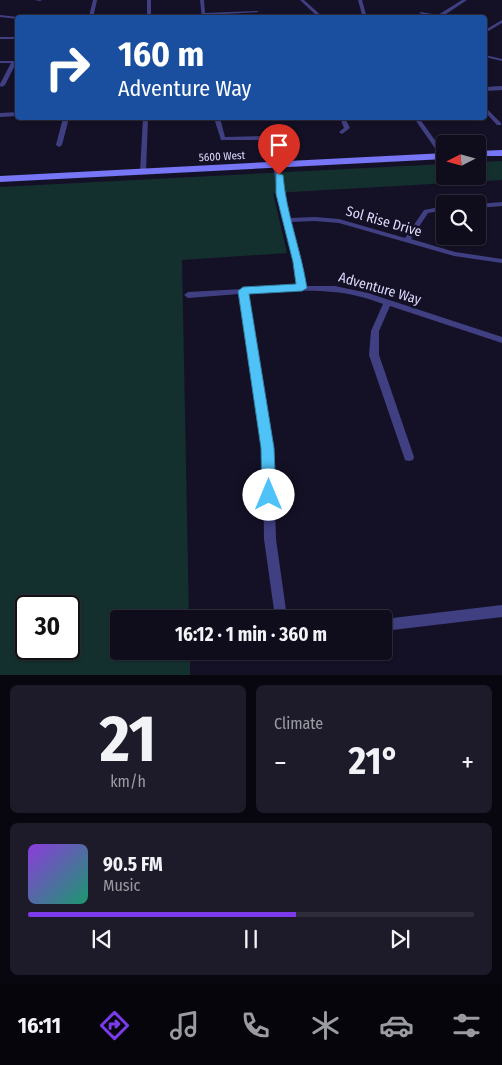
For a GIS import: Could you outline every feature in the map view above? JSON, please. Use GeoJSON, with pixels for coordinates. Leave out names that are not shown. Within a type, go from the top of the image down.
{"type":"FeatureCollection","features":[{"type":"Feature","properties":{"kind":"main road"},"geometry":{"type":"LineString","coordinates":[[486,154],[502,153]]}},
{"type":"Feature","properties":{"kind":"main road","name":"5600 West"},"geometry":{"type":"LineString","coordinates":[[0,179],[436,156]]}},
{"type":"Feature","properties":{"kind":"street"},"geometry":{"type":"LineString","coordinates":[[91,15],[95,0]]}},
{"type":"Feature","properties":{"kind":"street"},"geometry":{"type":"LineString","coordinates":[[149,0],[149,15]]}},
{"type":"Feature","properties":{"kind":"street"},"geometry":{"type":"LineString","coordinates":[[202,0],[204,15]]}},
{"type":"Feature","properties":{"kind":"street"},"geometry":{"type":"LineString","coordinates":[[302,0],[319,15]]}},
{"type":"Feature","properties":{"kind":"street"},"geometry":{"type":"LineString","coordinates":[[360,0],[364,15]]}},
{"type":"Feature","properties":{"kind":"street"},"geometry":{"type":"LineString","coordinates":[[440,15],[465,0]]}},
{"type":"Feature","properties":{"kind":"street"},"geometry":{"type":"LineString","coordinates":[[217,15],[257,12]]}},
{"type":"Feature","properties":{"kind":"street"},"geometry":{"type":"LineString","coordinates":[[422,13],[430,15]]}},
{"type":"Feature","properties":{"kind":"street"},"geometry":{"type":"LineString","coordinates":[[0,16],[15,18]]}},
{"type":"Feature","properties":{"kind":"street"},"geometry":{"type":"LineString","coordinates":[[487,31],[502,21]]}},
{"type":"Feature","properties":{"kind":"street"},"geometry":{"type":"LineString","coordinates":[[0,38],[15,38]]}},
{"type":"Feature","properties":{"kind":"street"},"geometry":{"type":"LineString","coordinates":[[487,56],[502,60]]}},
{"type":"Feature","properties":{"kind":"street"},"geometry":{"type":"LineString","coordinates":[[0,62],[15,62]]}},
{"type":"Feature","properties":{"kind":"street"},"geometry":{"type":"LineString","coordinates":[[2,85],[15,64]]}},
{"type":"Feature","properties":{"kind":"street"},"geometry":{"type":"LineString","coordinates":[[487,89],[502,88]]}},
{"type":"Feature","properties":{"kind":"street"},"geometry":{"type":"LineString","coordinates":[[487,111],[498,124]]}},
{"type":"Feature","properties":{"kind":"street"},"geometry":{"type":"LineString","coordinates":[[0,114],[15,114]]}},
{"type":"Feature","properties":{"kind":"street"},"geometry":{"type":"LineString","coordinates":[[59,145],[65,120]]}},
{"type":"Feature","properties":{"kind":"street"},"geometry":{"type":"LineString","coordinates":[[143,172],[145,120]]}},
{"type":"Feature","properties":{"kind":"street"},"geometry":{"type":"LineString","coordinates":[[217,120],[223,138],[265,138]]}},
{"type":"Feature","properties":{"kind":"street"},"geometry":{"type":"LineString","coordinates":[[342,132],[346,128],[344,120]]}},
{"type":"Feature","properties":{"kind":"street"},"geometry":{"type":"LineString","coordinates":[[418,120],[436,145]]}},
{"type":"Feature","properties":{"kind":"street"},"geometry":{"type":"LineString","coordinates":[[276,165],[280,194],[298,262],[302,288]]}},
{"type":"Feature","properties":{"kind":"street"},"geometry":{"type":"LineString","coordinates":[[486,205],[502,204]]}},
{"type":"Feature","properties":{"kind":"street"},"geometry":{"type":"LineString","coordinates":[[407,240],[424,212],[436,210]]}},
{"type":"Feature","properties":{"kind":"street","name":"Sol Rise Drive"},"geometry":{"type":"LineString","coordinates":[[287,220],[339,221],[462,256],[502,261]]}},
{"type":"Feature","properties":{"kind":"street","name":"Adventure Way"},"geometry":{"type":"LineString","coordinates":[[188,294],[302,288],[340,290],[502,340]]}},
{"type":"Feature","properties":{"kind":"street"},"geometry":{"type":"LineString","coordinates":[[243,291],[268,448],[270,539],[280,610]]}},
{"type":"Feature","properties":{"kind":"street"},"geometry":{"type":"LineString","coordinates":[[387,303],[375,331],[374,355],[409,456]]}},
{"type":"Feature","properties":{"kind":"street"},"geometry":{"type":"LineString","coordinates":[[392,624],[502,612]]}},
{"type":"Feature","properties":{"kind":"green space"},"geometry":{"type":"Polygon","coordinates":[[[502,161],[502,180],[486,181],[486,162],[502,161]]]}},
{"type":"Feature","properties":{"kind":"green space"},"geometry":{"type":"Polygon","coordinates":[[[436,164],[436,184],[273,193],[287,253],[182,260],[189,610],[110,610],[110,660],[190,660],[190,675],[0,675],[0,187],[436,164]]]}},
{"type":"Feature","properties":{"kind":"route"},"geometry":{"type":"LineString","coordinates":[[269,495],[268,448],[243,291],[302,288],[298,262],[280,194],[279,175]]}}]}
